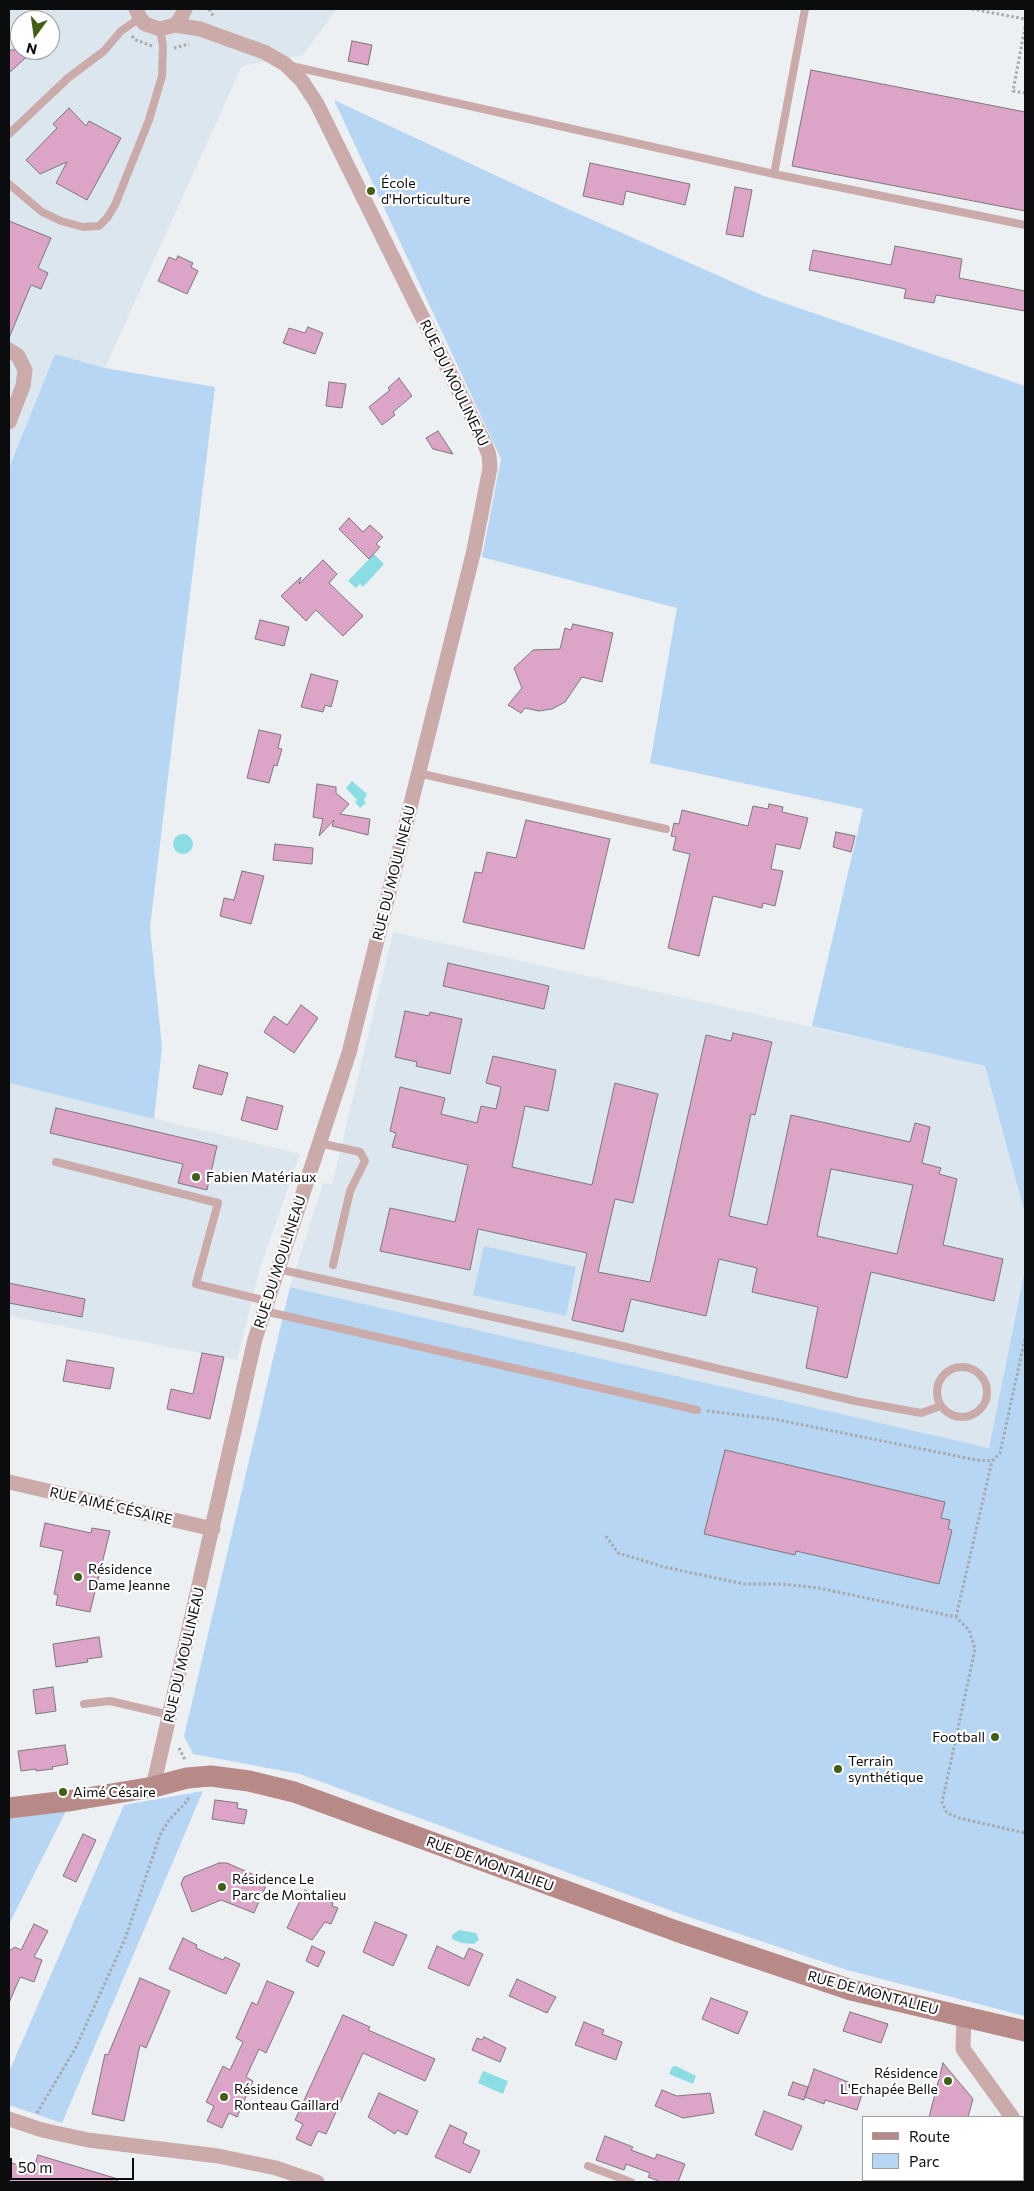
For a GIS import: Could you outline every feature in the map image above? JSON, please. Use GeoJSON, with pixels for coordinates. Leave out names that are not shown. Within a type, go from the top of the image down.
{"type":"FeatureCollection","features":[{"type":"Feature","properties":{"kind":"street"},"geometry":{"type":"LineString","coordinates":[[138,13],[152,28],[160,29],[175,25],[185,9]]}},
{"type":"Feature","properties":{"kind":"street","name":"RUE DU MOULINEAU"},"geometry":{"type":"LineString","coordinates":[[189,9],[218,35]]}},
{"type":"Feature","properties":{"kind":"street","name":"RUE DU MOULINEAU"},"geometry":{"type":"LineString","coordinates":[[153,1787],[171,1715],[255,1339],[349,1053],[474,550],[490,468],[489,455],[317,104],[302,81],[285,64],[264,52],[218,35],[175,25]]}},
{"type":"Feature","properties":{"kind":"street"},"geometry":{"type":"LineString","coordinates":[[9,350],[18,356],[24,370],[23,386],[9,422]]}},
{"type":"Feature","properties":{"kind":"street","name":"RUE AIMÉ CÉSAIRE"},"geometry":{"type":"LineString","coordinates":[[9,1482],[213,1529]]}},
{"type":"Feature","properties":{"kind":"street","name":"RUE DE MONTALIEU"},"geometry":{"type":"LineString","coordinates":[[9,1808],[75,1800],[153,1787],[187,1778],[211,1776],[249,1780],[294,1792],[694,1938],[852,1990],[1025,2031]]}},
{"type":"Feature","properties":{"kind":"street"},"geometry":{"type":"LineString","coordinates":[[964,2017],[963,2049],[1011,2116]]}},
{"type":"Feature","properties":{"kind":"street"},"geometry":{"type":"LineString","coordinates":[[9,2119],[29,2126],[88,2140],[218,2156],[258,2164],[317,2182]]}},
{"type":"Feature","properties":{"kind":"lane"},"geometry":{"type":"LineString","coordinates":[[774,174],[805,9]]}},
{"type":"Feature","properties":{"kind":"lane"},"geometry":{"type":"LineString","coordinates":[[9,134],[68,78],[104,51],[138,13]]}},
{"type":"Feature","properties":{"kind":"lane"},"geometry":{"type":"LineString","coordinates":[[9,184],[42,212],[61,221],[83,227],[99,226],[103,222],[115,205],[155,102],[162,76],[163,48],[160,29]]}},
{"type":"Feature","properties":{"kind":"lane"},"geometry":{"type":"LineString","coordinates":[[285,64],[774,174],[1025,225]]}},
{"type":"Feature","properties":{"kind":"lane"},"geometry":{"type":"LineString","coordinates":[[418,773],[666,828]]}},
{"type":"Feature","properties":{"kind":"lane"},"geometry":{"type":"LineString","coordinates":[[319,1143],[360,1152],[365,1161],[350,1191],[333,1265]]}},
{"type":"Feature","properties":{"kind":"lane"},"geometry":{"type":"LineString","coordinates":[[56,1162],[218,1203],[196,1284],[266,1306],[696,1410]]}},
{"type":"Feature","properties":{"kind":"lane"},"geometry":{"type":"LineString","coordinates":[[278,1269],[614,1344],[855,1401],[921,1413],[941,1406]]}},
{"type":"Feature","properties":{"kind":"lane"},"geometry":{"type":"LineString","coordinates":[[968,1367],[982,1377],[987,1392],[986,1400],[976,1412],[961,1417],[953,1415],[941,1406],[937,1398],[939,1381],[951,1369],[968,1367]]}},
{"type":"Feature","properties":{"kind":"lane"},"geometry":{"type":"LineString","coordinates":[[84,1704],[110,1701],[171,1715]]}},
{"type":"Feature","properties":{"kind":"lane"},"geometry":{"type":"LineString","coordinates":[[588,2166],[631,2182]]}},
{"type":"Feature","properties":{"kind":"path"},"geometry":{"type":"LineString","coordinates":[[972,9],[1025,19]]}},
{"type":"Feature","properties":{"kind":"path"},"geometry":{"type":"LineString","coordinates":[[1025,27],[1013,91],[1025,93]]}},
{"type":"Feature","properties":{"kind":"path"},"geometry":{"type":"LineString","coordinates":[[956,1617],[992,1461],[1000,1453],[1025,1338]]}},
{"type":"Feature","properties":{"kind":"path"},"geometry":{"type":"LineString","coordinates":[[696,1410],[774,1419],[976,1460],[992,1461]]}},
{"type":"Feature","properties":{"kind":"path"},"geometry":{"type":"LineString","coordinates":[[606,1536],[618,1553],[664,1567],[744,1584],[781,1584],[819,1588],[956,1617],[969,1630],[976,1649],[942,1803],[948,1813],[959,1818],[1025,1832]]}},
{"type":"Feature","properties":{"kind":"path"},"geometry":{"type":"LineString","coordinates":[[29,2126],[76,2049],[125,1939],[160,1835],[169,1820],[188,1800],[186,1761],[180,1751],[178,1740]]}},
{"type":"Feature","properties":{"kind":"shaded area"},"geometry":{"type":"Polygon","coordinates":[[[9,9],[337,9],[303,55],[242,66],[105,368],[55,354],[9,468],[9,9]]]}},
{"type":"Feature","properties":{"kind":"shaded area"},"geometry":{"type":"Polygon","coordinates":[[[374,554],[384,564],[363,587],[360,584],[356,588],[348,581],[374,554]]]}},
{"type":"Feature","properties":{"kind":"shaded area"},"geometry":{"type":"Polygon","coordinates":[[[352,781],[367,794],[364,800],[366,803],[360,808],[355,802],[357,800],[346,788],[352,781]]]}},
{"type":"Feature","properties":{"kind":"shaded area"},"geometry":{"type":"Polygon","coordinates":[[[183,834],[190,837],[193,844],[190,851],[183,854],[176,851],[173,844],[176,837],[183,834]]]}},
{"type":"Feature","properties":{"kind":"shaded area"},"geometry":{"type":"Polygon","coordinates":[[[393,932],[985,1066],[1025,1214],[1025,1269],[989,1448],[290,1287],[323,1183],[332,1184],[393,932]]]}},
{"type":"Feature","properties":{"kind":"shaded area"},"geometry":{"type":"Polygon","coordinates":[[[9,1083],[300,1154],[260,1268],[237,1360],[9,1316],[9,1083]]]}},
{"type":"Feature","properties":{"kind":"shaded area"},"geometry":{"type":"Polygon","coordinates":[[[459,1930],[476,1933],[479,1940],[474,1944],[462,1943],[452,1939],[452,1935],[459,1930]]]}},
{"type":"Feature","properties":{"kind":"shaded area"},"geometry":{"type":"Polygon","coordinates":[[[676,2066],[696,2076],[693,2084],[669,2074],[672,2067],[676,2066]]]}},
{"type":"Feature","properties":{"kind":"shaded area"},"geometry":{"type":"Polygon","coordinates":[[[483,2071],[508,2081],[503,2094],[478,2083],[483,2071]]]}},
{"type":"Feature","properties":{"kind":"green space"},"geometry":{"type":"Polygon","coordinates":[[[334,100],[559,205],[764,296],[1025,386],[1025,1214],[985,1066],[812,1026],[863,809],[650,763],[677,608],[482,557],[501,459],[334,100]]]}},
{"type":"Feature","properties":{"kind":"green space"},"geometry":{"type":"Polygon","coordinates":[[[55,354],[105,368],[215,387],[150,927],[162,1048],[154,1119],[9,1083],[9,468],[55,354]]]}},
{"type":"Feature","properties":{"kind":"green space"},"geometry":{"type":"Polygon","coordinates":[[[484,1246],[576,1267],[566,1316],[473,1295],[484,1246]]]}},
{"type":"Feature","properties":{"kind":"green space"},"geometry":{"type":"Polygon","coordinates":[[[1025,1269],[1025,2016],[847,1970],[683,1915],[300,1774],[193,1754],[184,1736],[290,1287],[989,1448],[1025,1269]]]}},
{"type":"Feature","properties":{"kind":"green space"},"geometry":{"type":"Polygon","coordinates":[[[203,1791],[62,2123],[9,2105],[9,2072],[124,1805],[203,1791]]]}},
{"type":"Feature","properties":{"kind":"green space"},"geometry":{"type":"Polygon","coordinates":[[[66,1811],[9,1924],[9,1817],[66,1811]]]}},
{"type":"Feature","properties":{"kind":"building"},"geometry":{"type":"Polygon","coordinates":[[[352,41],[372,45],[368,65],[348,61],[352,41]]]}},
{"type":"Feature","properties":{"kind":"building"},"geometry":{"type":"Polygon","coordinates":[[[10,50],[10,60],[23,60],[9,73],[10,50]]]}},
{"type":"Feature","properties":{"kind":"building"},"geometry":{"type":"Polygon","coordinates":[[[811,70],[1025,112],[1025,211],[792,166],[811,70]]]}},
{"type":"Feature","properties":{"kind":"building"},"geometry":{"type":"Polygon","coordinates":[[[69,108],[86,126],[89,121],[121,138],[87,200],[56,183],[67,162],[40,174],[26,160],[57,128],[53,124],[69,108]]]}},
{"type":"Feature","properties":{"kind":"building"},"geometry":{"type":"Polygon","coordinates":[[[590,163],[690,184],[685,205],[626,191],[623,205],[583,196],[590,163]]]}},
{"type":"Feature","properties":{"kind":"building"},"geometry":{"type":"Polygon","coordinates":[[[735,187],[752,190],[743,237],[726,234],[735,187]]]}},
{"type":"Feature","properties":{"kind":"building"},"geometry":{"type":"Polygon","coordinates":[[[9,221],[51,238],[38,268],[48,273],[41,289],[31,285],[9,338],[9,221]]]}},
{"type":"Feature","properties":{"kind":"building"},"geometry":{"type":"Polygon","coordinates":[[[895,246],[962,259],[959,278],[1025,291],[1025,311],[936,295],[934,303],[904,298],[906,289],[809,270],[813,250],[891,265],[895,246]]]}},
{"type":"Feature","properties":{"kind":"building"},"geometry":{"type":"Polygon","coordinates":[[[178,256],[193,263],[191,267],[198,271],[187,294],[158,281],[169,257],[176,260],[178,256]]]}},
{"type":"Feature","properties":{"kind":"building"},"geometry":{"type":"Polygon","coordinates":[[[308,327],[323,333],[315,354],[283,343],[289,328],[305,333],[308,327]]]}},
{"type":"Feature","properties":{"kind":"building"},"geometry":{"type":"Polygon","coordinates":[[[399,378],[412,396],[393,412],[395,415],[382,425],[369,407],[390,390],[388,388],[399,378]]]}},
{"type":"Feature","properties":{"kind":"building"},"geometry":{"type":"Polygon","coordinates":[[[329,382],[346,384],[342,408],[326,406],[329,382]]]}},
{"type":"Feature","properties":{"kind":"building"},"geometry":{"type":"Polygon","coordinates":[[[438,431],[453,454],[433,449],[426,438],[438,431]]]}},
{"type":"Feature","properties":{"kind":"building"},"geometry":{"type":"Polygon","coordinates":[[[349,518],[363,532],[370,525],[383,537],[376,544],[380,547],[369,559],[339,529],[349,518]]]}},
{"type":"Feature","properties":{"kind":"building"},"geometry":{"type":"Polygon","coordinates":[[[323,560],[337,574],[329,583],[363,616],[343,636],[316,610],[306,621],[281,596],[301,577],[299,584],[323,560]]]}},
{"type":"Feature","properties":{"kind":"building"},"geometry":{"type":"Polygon","coordinates":[[[260,620],[289,627],[284,646],[255,639],[260,620]]]}},
{"type":"Feature","properties":{"kind":"building"},"geometry":{"type":"Polygon","coordinates":[[[573,624],[613,633],[602,682],[582,677],[565,702],[552,709],[539,711],[525,708],[521,713],[508,705],[522,688],[514,668],[533,650],[560,649],[565,628],[571,630],[573,624]]]}},
{"type":"Feature","properties":{"kind":"building"},"geometry":{"type":"Polygon","coordinates":[[[311,674],[338,681],[331,707],[325,705],[323,712],[301,707],[311,674]]]}},
{"type":"Feature","properties":{"kind":"building"},"geometry":{"type":"Polygon","coordinates":[[[259,730],[281,735],[278,748],[282,749],[277,766],[274,765],[269,783],[247,778],[259,730]]]}},
{"type":"Feature","properties":{"kind":"building"},"geometry":{"type":"Polygon","coordinates":[[[317,784],[336,787],[336,793],[349,804],[340,814],[370,819],[368,835],[332,826],[334,820],[319,836],[323,819],[313,817],[317,784]]]}},
{"type":"Feature","properties":{"kind":"building"},"geometry":{"type":"Polygon","coordinates":[[[769,804],[783,807],[782,812],[808,818],[800,849],[776,844],[771,869],[783,871],[775,906],[763,903],[762,908],[713,896],[699,956],[668,948],[690,854],[673,850],[676,837],[671,836],[674,823],[679,824],[682,810],[748,826],[753,806],[768,809],[769,804]]]}},
{"type":"Feature","properties":{"kind":"building"},"geometry":{"type":"Polygon","coordinates":[[[526,820],[610,839],[584,949],[463,922],[475,872],[482,873],[487,852],[516,858],[526,820]]]}},
{"type":"Feature","properties":{"kind":"building"},"geometry":{"type":"Polygon","coordinates":[[[836,832],[855,836],[851,852],[833,847],[836,832]]]}},
{"type":"Feature","properties":{"kind":"building"},"geometry":{"type":"Polygon","coordinates":[[[275,844],[313,848],[312,864],[273,860],[275,844]]]}},
{"type":"Feature","properties":{"kind":"building"},"geometry":{"type":"Polygon","coordinates":[[[242,871],[264,876],[251,924],[220,916],[224,898],[234,900],[242,871]]]}},
{"type":"Feature","properties":{"kind":"building"},"geometry":{"type":"Polygon","coordinates":[[[448,963],[549,986],[544,1009],[443,986],[448,963]]]}},
{"type":"Feature","properties":{"kind":"building"},"geometry":{"type":"Polygon","coordinates":[[[301,1005],[318,1018],[294,1053],[264,1032],[274,1016],[287,1025],[301,1005]]]}},
{"type":"Feature","properties":{"kind":"building"},"geometry":{"type":"Polygon","coordinates":[[[405,1011],[429,1016],[430,1012],[462,1019],[450,1074],[416,1066],[417,1062],[395,1057],[405,1011]]]}},
{"type":"Feature","properties":{"kind":"building"},"geometry":{"type":"Polygon","coordinates":[[[733,1033],[772,1042],[755,1115],[751,1114],[729,1216],[767,1225],[791,1115],[910,1142],[915,1123],[930,1127],[922,1163],[941,1168],[939,1174],[957,1179],[943,1245],[1003,1259],[994,1301],[871,1272],[847,1378],[806,1368],[818,1307],[752,1292],[757,1268],[719,1259],[706,1316],[631,1299],[623,1332],[572,1320],[587,1253],[478,1229],[470,1270],[380,1251],[390,1208],[455,1222],[468,1165],[392,1147],[396,1133],[390,1131],[400,1087],[445,1098],[441,1114],[477,1123],[481,1106],[496,1109],[501,1087],[486,1083],[493,1056],[556,1070],[548,1111],[525,1106],[512,1167],[592,1185],[615,1083],[658,1094],[633,1203],[615,1199],[598,1272],[650,1282],[706,1035],[731,1041],[733,1033]],[[831,1169],[817,1236],[897,1254],[913,1185],[831,1169]]]}},
{"type":"Feature","properties":{"kind":"building"},"geometry":{"type":"Polygon","coordinates":[[[199,1065],[228,1073],[222,1095],[193,1088],[199,1065]]]}},
{"type":"Feature","properties":{"kind":"building"},"geometry":{"type":"Polygon","coordinates":[[[247,1097],[283,1106],[277,1130],[241,1120],[247,1097]]]}},
{"type":"Feature","properties":{"kind":"building"},"geometry":{"type":"Polygon","coordinates":[[[56,1108],[217,1146],[207,1190],[178,1183],[183,1164],[50,1133],[56,1108]]]}},
{"type":"Feature","properties":{"kind":"building"},"geometry":{"type":"Polygon","coordinates":[[[9,1283],[85,1299],[82,1317],[9,1303],[9,1283]]]}},
{"type":"Feature","properties":{"kind":"building"},"geometry":{"type":"Polygon","coordinates":[[[202,1353],[224,1357],[210,1419],[167,1409],[171,1389],[193,1394],[202,1353]]]}},
{"type":"Feature","properties":{"kind":"building"},"geometry":{"type":"Polygon","coordinates":[[[67,1360],[114,1368],[110,1389],[63,1381],[67,1360]]]}},
{"type":"Feature","properties":{"kind":"building"},"geometry":{"type":"Polygon","coordinates":[[[725,1450],[945,1502],[941,1518],[950,1520],[948,1529],[952,1530],[939,1584],[796,1551],[795,1555],[704,1534],[725,1450]]]}},
{"type":"Feature","properties":{"kind":"building","name":"Résidence Dame Jeanne"},"geometry":{"type":"Polygon","coordinates":[[[45,1523],[91,1533],[92,1528],[110,1531],[90,1612],[56,1605],[58,1595],[54,1594],[63,1551],[40,1546],[45,1523]]]}},
{"type":"Feature","properties":{"kind":"building"},"geometry":{"type":"Polygon","coordinates":[[[99,1637],[102,1657],[87,1659],[88,1662],[56,1667],[53,1644],[99,1637]]]}},
{"type":"Feature","properties":{"kind":"building"},"geometry":{"type":"Polygon","coordinates":[[[53,1687],[56,1711],[36,1714],[33,1690],[53,1687]]]}},
{"type":"Feature","properties":{"kind":"building"},"geometry":{"type":"Polygon","coordinates":[[[65,1745],[68,1764],[52,1767],[53,1769],[21,1771],[18,1751],[65,1745]]]}},
{"type":"Feature","properties":{"kind":"building"},"geometry":{"type":"Polygon","coordinates":[[[215,1800],[238,1803],[237,1808],[247,1810],[244,1824],[212,1819],[215,1800]]]}},
{"type":"Feature","properties":{"kind":"building"},"geometry":{"type":"Polygon","coordinates":[[[83,1834],[96,1840],[76,1882],[63,1876],[83,1834]]]}},
{"type":"Feature","properties":{"kind":"building","name":"Résidence Le Parc de Montalieu"},"geometry":{"type":"Polygon","coordinates":[[[219,1863],[227,1863],[268,1881],[254,1913],[221,1900],[192,1912],[181,1884],[184,1877],[219,1863]]]}},
{"type":"Feature","properties":{"kind":"building"},"geometry":{"type":"Polygon","coordinates":[[[305,1890],[333,1903],[332,1906],[338,1908],[331,1924],[325,1922],[312,1940],[287,1928],[305,1890]]]}},
{"type":"Feature","properties":{"kind":"building"},"geometry":{"type":"Polygon","coordinates":[[[375,1922],[407,1935],[393,1966],[363,1952],[375,1922]]]}},
{"type":"Feature","properties":{"kind":"building"},"geometry":{"type":"Polygon","coordinates":[[[34,1924],[48,1931],[34,1957],[42,1960],[34,1982],[20,1977],[9,2003],[9,1951],[15,1947],[21,1950],[34,1924]]]}},
{"type":"Feature","properties":{"kind":"building"},"geometry":{"type":"Polygon","coordinates":[[[183,1938],[197,1945],[196,1948],[223,1960],[225,1957],[240,1964],[226,1994],[169,1969],[183,1938]]]}},
{"type":"Feature","properties":{"kind":"building"},"geometry":{"type":"Polygon","coordinates":[[[312,1946],[325,1952],[318,1967],[306,1961],[312,1946]]]}},
{"type":"Feature","properties":{"kind":"building"},"geometry":{"type":"Polygon","coordinates":[[[437,1946],[464,1959],[469,1948],[483,1954],[469,1986],[428,1968],[437,1946]]]}},
{"type":"Feature","properties":{"kind":"building"},"geometry":{"type":"Polygon","coordinates":[[[140,1978],[170,1991],[146,2048],[140,2045],[124,2121],[92,2114],[105,2054],[108,2055],[140,1978]]]}},
{"type":"Feature","properties":{"kind":"building"},"geometry":{"type":"Polygon","coordinates":[[[517,1979],[556,1997],[547,2013],[509,1996],[517,1979]]]}},
{"type":"Feature","properties":{"kind":"building"},"geometry":{"type":"Polygon","coordinates":[[[267,1981],[294,1992],[266,2053],[259,2049],[246,2077],[253,2081],[237,2117],[229,2113],[222,2128],[207,2121],[214,2106],[206,2102],[223,2066],[230,2070],[243,2042],[236,2038],[252,2002],[257,2005],[267,1981]]]}},
{"type":"Feature","properties":{"kind":"building"},"geometry":{"type":"Polygon","coordinates":[[[711,1998],[748,2012],[738,2034],[702,2019],[711,1998]]]}},
{"type":"Feature","properties":{"kind":"building"},"geometry":{"type":"Polygon","coordinates":[[[850,2012],[888,2024],[881,2043],[843,2031],[850,2012]]]}},
{"type":"Feature","properties":{"kind":"building"},"geometry":{"type":"Polygon","coordinates":[[[343,2015],[370,2027],[368,2030],[435,2059],[425,2081],[363,2053],[326,2134],[318,2131],[311,2146],[296,2139],[303,2124],[295,2120],[343,2015]]]}},
{"type":"Feature","properties":{"kind":"building"},"geometry":{"type":"Polygon","coordinates":[[[584,2022],[604,2030],[602,2034],[622,2042],[616,2060],[575,2045],[584,2022]]]}},
{"type":"Feature","properties":{"kind":"building"},"geometry":{"type":"Polygon","coordinates":[[[484,2037],[506,2048],[500,2062],[472,2050],[477,2038],[482,2040],[484,2037]]]}},
{"type":"Feature","properties":{"kind":"building","name":"Résidence L'Echapée Belle"},"geometry":{"type":"Polygon","coordinates":[[[943,2063],[973,2099],[968,2116],[929,2116],[943,2063]]]}},
{"type":"Feature","properties":{"kind":"building"},"geometry":{"type":"Polygon","coordinates":[[[814,2069],[864,2088],[857,2110],[825,2100],[824,2104],[805,2097],[814,2069]]]}},
{"type":"Feature","properties":{"kind":"building"},"geometry":{"type":"Polygon","coordinates":[[[793,2082],[808,2087],[804,2100],[788,2095],[793,2082]]]}},
{"type":"Feature","properties":{"kind":"building"},"geometry":{"type":"Polygon","coordinates":[[[662,2090],[677,2096],[710,2093],[714,2113],[683,2118],[655,2106],[662,2090]]]}},
{"type":"Feature","properties":{"kind":"building"},"geometry":{"type":"Polygon","coordinates":[[[379,2093],[418,2111],[407,2135],[397,2130],[395,2134],[368,2117],[379,2093]]]}},
{"type":"Feature","properties":{"kind":"building"},"geometry":{"type":"Polygon","coordinates":[[[764,2111],[802,2126],[792,2150],[755,2135],[764,2111]]]}},
{"type":"Feature","properties":{"kind":"building"},"geometry":{"type":"Polygon","coordinates":[[[450,2125],[467,2133],[463,2143],[480,2151],[470,2173],[435,2157],[450,2125]]]}},
{"type":"Feature","properties":{"kind":"building"},"geometry":{"type":"Polygon","coordinates":[[[605,2136],[633,2147],[631,2150],[655,2159],[657,2154],[685,2164],[678,2182],[661,2182],[648,2177],[650,2173],[626,2164],[624,2170],[596,2160],[605,2136]]]}},
{"type":"Feature","properties":{"kind":"building"},"geometry":{"type":"Polygon","coordinates":[[[38,2155],[118,2179],[117,2182],[9,2182],[9,2162],[33,2170],[38,2155]]]}},
{"type":"Feature","properties":{"kind":"place","name":"École d'Horticulture"},"geometry":{"type":"Point","coordinates":[371,191]}},
{"type":"Feature","properties":{"kind":"place","name":"Fabien Matériaux"},"geometry":{"type":"Point","coordinates":[196,1177]}},
{"type":"Feature","properties":{"kind":"place","name":"Résidence Dame Jeanne"},"geometry":{"type":"Point","coordinates":[78,1577]}},
{"type":"Feature","properties":{"kind":"place","name":"Football"},"geometry":{"type":"Point","coordinates":[995,1737]}},
{"type":"Feature","properties":{"kind":"place","name":"Terrain synthétique"},"geometry":{"type":"Point","coordinates":[838,1769]}},
{"type":"Feature","properties":{"kind":"place","name":"Aimé Césaire"},"geometry":{"type":"Point","coordinates":[63,1792]}},
{"type":"Feature","properties":{"kind":"place","name":"Résidence Le Parc de Montalieu"},"geometry":{"type":"Point","coordinates":[222,1887]}},
{"type":"Feature","properties":{"kind":"place","name":"Résidence L'Echapée Belle"},"geometry":{"type":"Point","coordinates":[948,2081]}},
{"type":"Feature","properties":{"kind":"place","name":"Résidence Ronteau Gaillard"},"geometry":{"type":"Point","coordinates":[224,2097]}}]}
